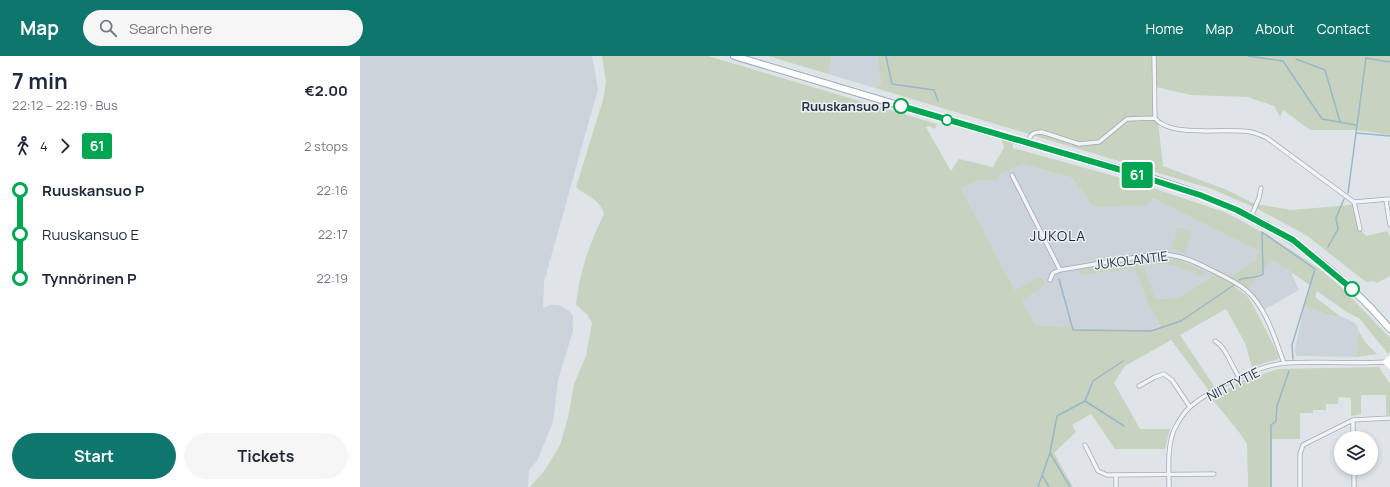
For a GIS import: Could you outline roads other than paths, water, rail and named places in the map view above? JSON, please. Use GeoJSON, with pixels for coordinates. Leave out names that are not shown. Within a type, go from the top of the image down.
{"type":"FeatureCollection","features":[{"type":"Feature","properties":{"kind":"main road"},"geometry":{"type":"LineString","coordinates":[[734,56],[1121,170],[1200,195],[1251,217],[1293,240],[1326,266],[1362,298],[1390,329]]}},
{"type":"Feature","properties":{"kind":"street"},"geometry":{"type":"LineString","coordinates":[[1154,56],[1155,118],[1162,125],[1185,130],[1243,131],[1259,134],[1354,202],[1388,199],[1390,225]]}},
{"type":"Feature","properties":{"kind":"street"},"geometry":{"type":"LineString","coordinates":[[1028,143],[1030,135],[1035,132],[1079,144],[1099,142],[1128,119],[1155,118]]}},
{"type":"Feature","properties":{"kind":"street"},"geometry":{"type":"LineString","coordinates":[[1012,175],[1060,270],[1053,273],[1050,280]]}},
{"type":"Feature","properties":{"kind":"street"},"geometry":{"type":"LineString","coordinates":[[1251,217],[1259,198],[1261,188]]}},
{"type":"Feature","properties":{"kind":"street"},"geometry":{"type":"LineString","coordinates":[[1354,202],[1360,229]]}},
{"type":"Feature","properties":{"kind":"street","name":"JUKOLANTIE"},"geometry":{"type":"LineString","coordinates":[[1060,270],[1161,254],[1194,260],[1236,282],[1247,291],[1257,303],[1266,320],[1284,363]]}},
{"type":"Feature","properties":{"kind":"street"},"geometry":{"type":"LineString","coordinates":[[1215,341],[1218,342],[1228,357],[1239,378]]}},
{"type":"Feature","properties":{"kind":"street","name":"NIITTYTIE"},"geometry":{"type":"LineString","coordinates":[[1169,487],[1168,455],[1171,440],[1182,416],[1190,407],[1239,378],[1267,366],[1284,363],[1389,362]]}},
{"type":"Feature","properties":{"kind":"street"},"geometry":{"type":"LineString","coordinates":[[1139,386],[1154,377],[1164,374],[1172,380],[1190,407]]}},
{"type":"Feature","properties":{"kind":"street"},"geometry":{"type":"LineString","coordinates":[[1300,487],[1300,454],[1303,445],[1353,420],[1390,418]]}},
{"type":"Feature","properties":{"kind":"street"},"geometry":{"type":"LineString","coordinates":[[1353,420],[1353,431]]}},
{"type":"Feature","properties":{"kind":"street"},"geometry":{"type":"LineString","coordinates":[[1085,445],[1098,471],[1107,475],[1214,474]]}},
{"type":"Feature","properties":{"kind":"street"},"geometry":{"type":"LineString","coordinates":[[1354,475],[1354,487]]}},
{"type":"Feature","properties":{"kind":"street"},"geometry":{"type":"LineString","coordinates":[[1116,476],[1116,487]]}},
{"type":"Feature","properties":{"kind":"waterway"},"geometry":{"type":"LineString","coordinates":[[886,56],[892,84],[934,90],[938,101]]}},
{"type":"Feature","properties":{"kind":"waterway"},"geometry":{"type":"LineString","coordinates":[[1248,56],[1283,61],[1322,119],[1356,125]]}},
{"type":"Feature","properties":{"kind":"waterway"},"geometry":{"type":"LineString","coordinates":[[1390,62],[1366,58],[1356,133],[1390,136]]}},
{"type":"Feature","properties":{"kind":"waterway"},"geometry":{"type":"LineString","coordinates":[[1296,59],[1325,70],[1340,122]]}},
{"type":"Feature","properties":{"kind":"waterway"},"geometry":{"type":"LineString","coordinates":[[1348,193],[1356,133]]}},
{"type":"Feature","properties":{"kind":"waterway"},"geometry":{"type":"LineString","coordinates":[[1328,247],[1338,229],[1336,218],[1344,199]]}},
{"type":"Feature","properties":{"kind":"waterway"},"geometry":{"type":"LineString","coordinates":[[1262,232],[1315,269],[1292,345],[1293,359]]}},
{"type":"Feature","properties":{"kind":"waterway"},"geometry":{"type":"LineString","coordinates":[[1239,280],[1261,276],[1263,274],[1262,232]]}},
{"type":"Feature","properties":{"kind":"waterway"},"geometry":{"type":"LineString","coordinates":[[1059,279],[1073,330],[1151,331],[1181,321],[1234,285]]}},
{"type":"Feature","properties":{"kind":"waterway"},"geometry":{"type":"LineString","coordinates":[[1085,401],[1093,381],[1123,361]]}},
{"type":"Feature","properties":{"kind":"waterway"},"geometry":{"type":"LineString","coordinates":[[1271,487],[1271,425],[1276,421],[1277,406],[1289,371]]}},
{"type":"Feature","properties":{"kind":"waterway"},"geometry":{"type":"LineString","coordinates":[[1070,487],[1050,453],[1057,416],[1085,401],[1124,426]]}},
{"type":"Feature","properties":{"kind":"waterway"},"geometry":{"type":"LineString","coordinates":[[1038,487],[1050,453]]}},
{"type":"Feature","properties":{"kind":"waterway"},"geometry":{"type":"LineString","coordinates":[[1042,475],[1049,487]]}},
{"type":"Feature","properties":{"kind":"place","name":"Ruuskansuo P"},"geometry":{"type":"Point","coordinates":[901,106]}},
{"type":"Feature","properties":{"kind":"district","name":"JUKOLA"},"geometry":{"type":"Point","coordinates":[1058,235]}}]}
